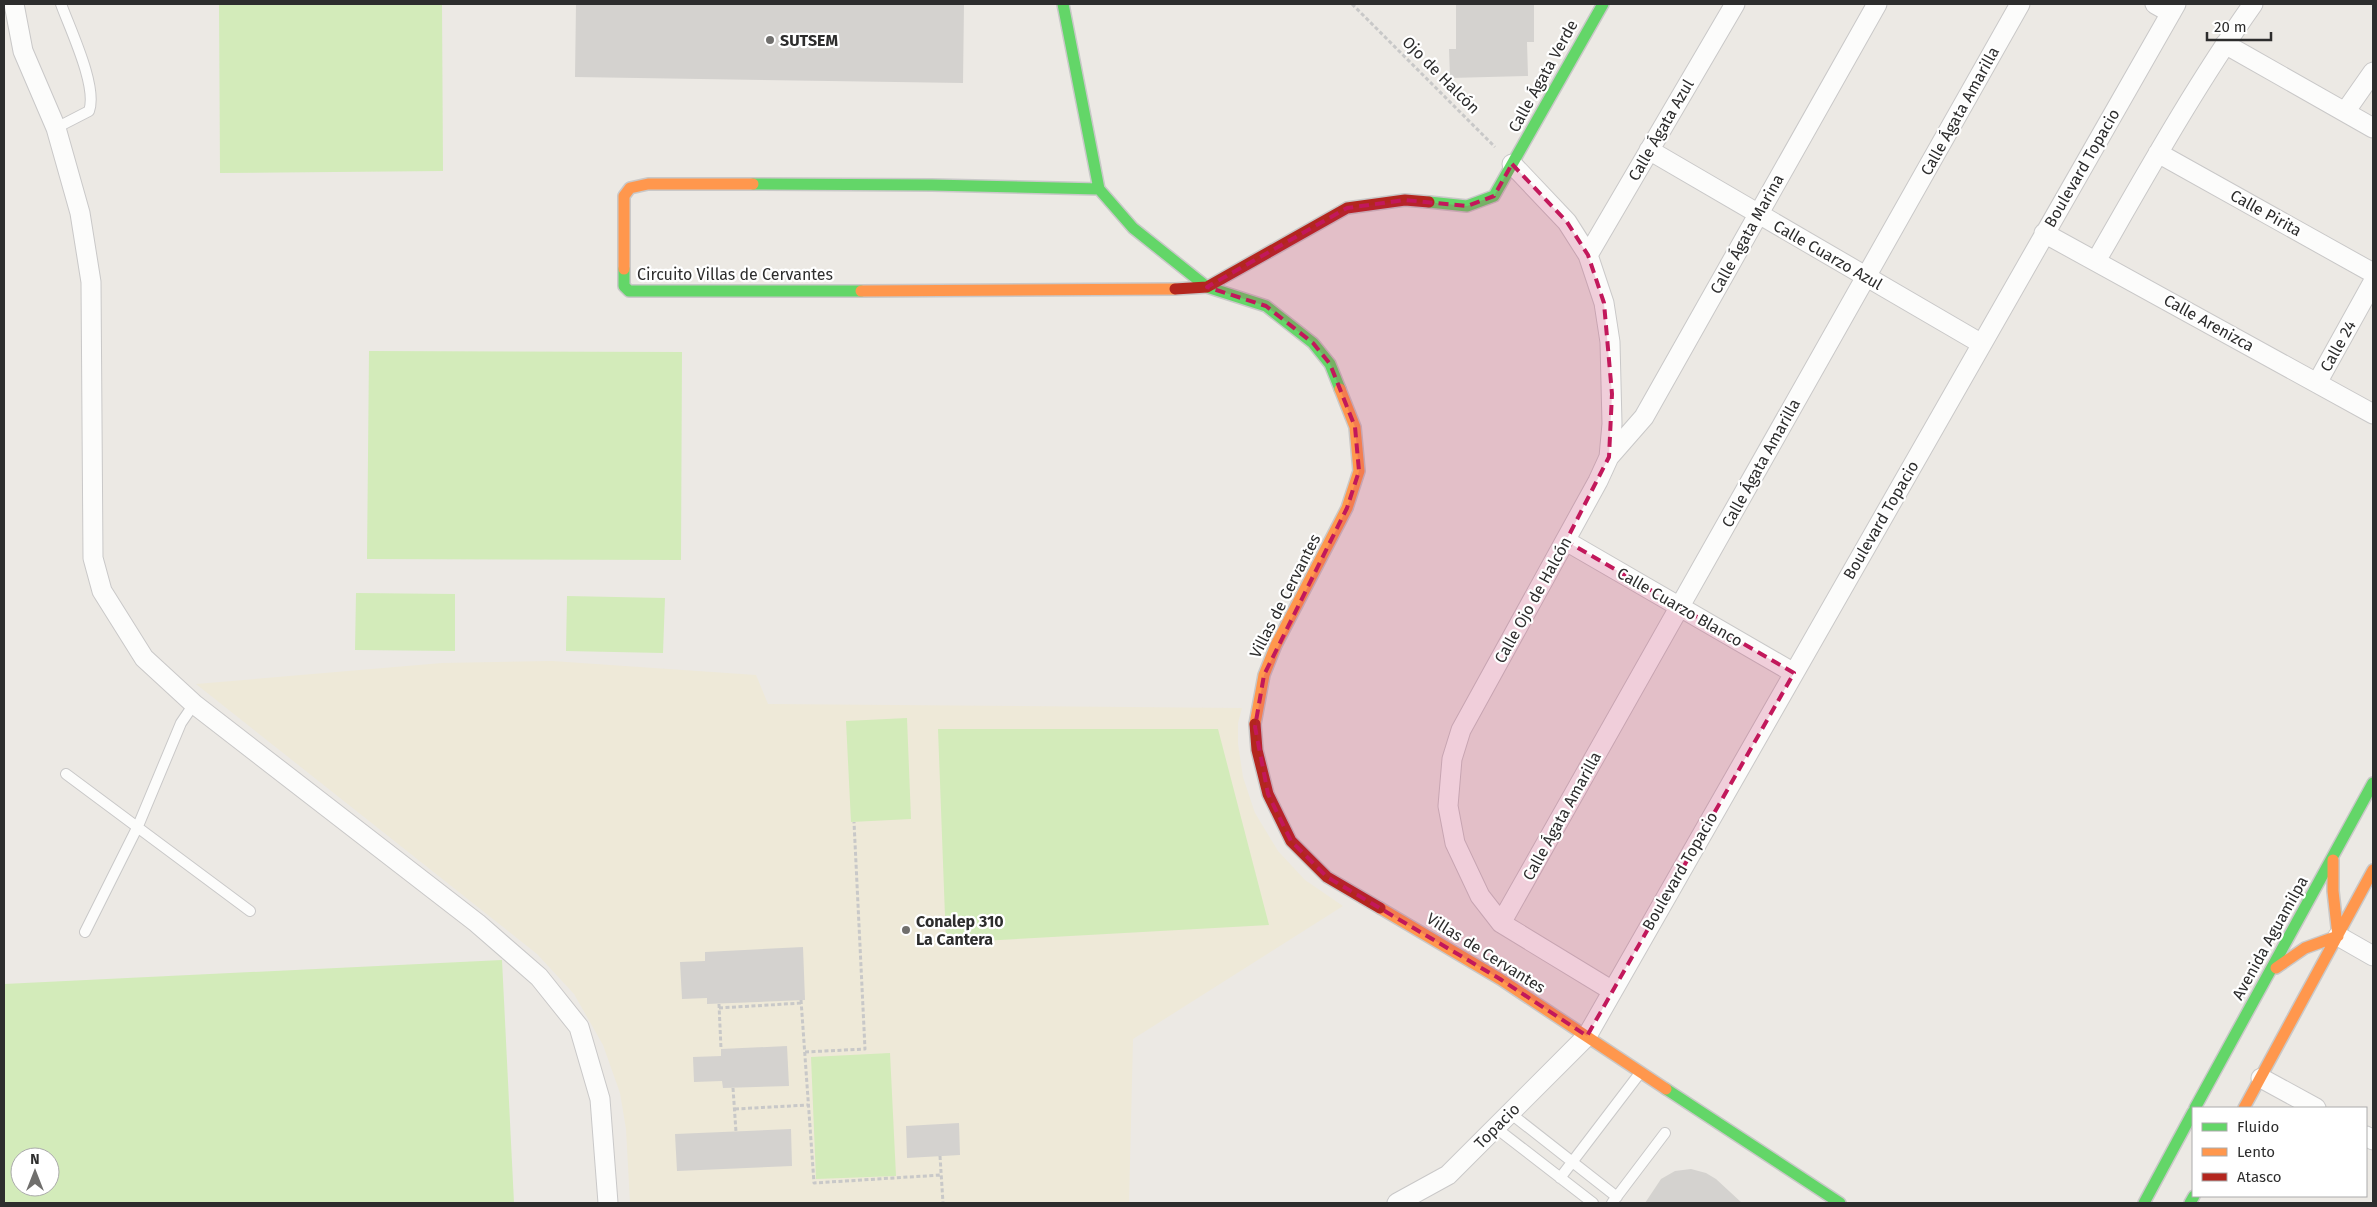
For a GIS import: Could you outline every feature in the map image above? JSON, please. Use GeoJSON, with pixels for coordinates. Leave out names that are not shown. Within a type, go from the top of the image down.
{"type":"FeatureCollection","features":[{"type":"Feature","properties":{"kind":"street"},"geometry":{"type":"LineString","coordinates":[[14,4],[23,51],[56,128],[80,213],[91,282],[93,558],[102,591],[144,658],[194,704],[469,917],[539,977],[579,1027],[600,1099],[608,1203]]}},
{"type":"Feature","properties":{"kind":"street"},"geometry":{"type":"LineString","coordinates":[[1063,4],[1099,189]]}},
{"type":"Feature","properties":{"kind":"street","name":"Calle Ágata Verde"},"geometry":{"type":"LineString","coordinates":[[1207,287],[1347,208],[1405,200],[1467,206],[1494,196],[1603,4]]}},
{"type":"Feature","properties":{"kind":"street","name":"Calle Ágata Azul"},"geometry":{"type":"LineString","coordinates":[[1588,256],[1735,4]]}},
{"type":"Feature","properties":{"kind":"street","name":"Calle Ágata Marina"},"geometry":{"type":"LineString","coordinates":[[1608,457],[1644,416],[1877,4]]}},
{"type":"Feature","properties":{"kind":"street","name":"Calle Ágata Amarilla"},"geometry":{"type":"LineString","coordinates":[[1502,923],[2020,4]]}},
{"type":"Feature","properties":{"kind":"street"},"geometry":{"type":"LineString","coordinates":[[2096,261],[2158,153],[2225,44],[2254,4]]}},
{"type":"Feature","properties":{"kind":"street","name":"Boulevard Topacio"},"geometry":{"type":"LineString","coordinates":[[1586,1036],[1982,344],[2167,7]]}},
{"type":"Feature","properties":{"kind":"street"},"geometry":{"type":"LineString","coordinates":[[2225,44],[2373,128]]}},
{"type":"Feature","properties":{"kind":"street"},"geometry":{"type":"LineString","coordinates":[[2345,112],[2373,72]]}},
{"type":"Feature","properties":{"kind":"street","name":"Calle Cuarzo Azul"},"geometry":{"type":"LineString","coordinates":[[1649,150],[1982,344]]}},
{"type":"Feature","properties":{"kind":"street","name":"Calle Pirita"},"geometry":{"type":"LineString","coordinates":[[2158,153],[2373,273]]}},
{"type":"Feature","properties":{"kind":"street","name":"Calle Ojo de Halcón"},"geometry":{"type":"LineString","coordinates":[[1512,164],[1567,222],[1588,256],[1604,303],[1610,342],[1612,424],[1608,457],[1598,482],[1461,730],[1452,759],[1448,806],[1456,843],[1480,896],[1502,923],[1611,990]]}},
{"type":"Feature","properties":{"kind":"street","name":"Circuito Villas de Cervantes"},"geometry":{"type":"LineString","coordinates":[[1099,189],[784,184],[648,184],[630,188],[624,196],[624,286],[629,291],[1156,290],[1207,287]]}},
{"type":"Feature","properties":{"kind":"street","name":"Villas de Cervantes"},"geometry":{"type":"LineString","coordinates":[[1099,189],[1133,228],[1207,287],[1266,306],[1290,323],[1312,343],[1330,364],[1355,427],[1359,471],[1347,508],[1276,645],[1264,675],[1259,697],[1255,727],[1257,750],[1268,794],[1279,820],[1291,841],[1327,877],[1500,978],[1840,1203]]}},
{"type":"Feature","properties":{"kind":"street","name":"Calle Arenizca"},"geometry":{"type":"LineString","coordinates":[[2044,233],[2373,414]]}},
{"type":"Feature","properties":{"kind":"street","name":"Calle 24"},"geometry":{"type":"LineString","coordinates":[[2317,383],[2373,282]]}},
{"type":"Feature","properties":{"kind":"street","name":"Calle Cuarzo Blanco"},"geometry":{"type":"LineString","coordinates":[[1566,541],[1794,673]]}},
{"type":"Feature","properties":{"kind":"street","name":"Avenida Aguamilpa"},"geometry":{"type":"LineString","coordinates":[[2196,1107],[2373,782]]}},
{"type":"Feature","properties":{"kind":"street"},"geometry":{"type":"LineString","coordinates":[[2333,858],[2333,891],[2338,936]]}},
{"type":"Feature","properties":{"kind":"street"},"geometry":{"type":"LineString","coordinates":[[2245,1107],[2373,870]]}},
{"type":"Feature","properties":{"kind":"street"},"geometry":{"type":"LineString","coordinates":[[2268,973],[2299,950],[2316,942],[2338,936],[2373,956]]}},
{"type":"Feature","properties":{"kind":"street","name":"Topacio"},"geometry":{"type":"LineString","coordinates":[[1397,1203],[1448,1176],[1586,1036]]}},
{"type":"Feature","properties":{"kind":"street"},"geometry":{"type":"LineString","coordinates":[[2261,1078],[2314,1107]]}},
{"type":"Feature","properties":{"kind":"street"},"geometry":{"type":"LineString","coordinates":[[2144,1203],[2192,1114]]}},
{"type":"Feature","properties":{"kind":"lane"},"geometry":{"type":"LineString","coordinates":[[56,128],[89,111],[92,102],[90,87],[61,4]]}},
{"type":"Feature","properties":{"kind":"lane"},"geometry":{"type":"LineString","coordinates":[[85,932],[138,826],[181,723],[194,704]]}},
{"type":"Feature","properties":{"kind":"lane"},"geometry":{"type":"LineString","coordinates":[[66,774],[138,826],[250,912]]}},
{"type":"Feature","properties":{"kind":"lane"},"geometry":{"type":"LineString","coordinates":[[1560,1178],[1641,1072]]}},
{"type":"Feature","properties":{"kind":"lane"},"geometry":{"type":"LineString","coordinates":[[1510,1113],[1572,1162],[1615,1200],[1665,1133]]}},
{"type":"Feature","properties":{"kind":"lane"},"geometry":{"type":"LineString","coordinates":[[1496,1128],[1593,1203]]}},
{"type":"Feature","properties":{"kind":"path","name":"Ojo de Halcón"},"geometry":{"type":"LineString","coordinates":[[1352,4],[1512,164]]}},
{"type":"Feature","properties":{"kind":"path"},"geometry":{"type":"LineString","coordinates":[[805,1052],[865,1049],[854,822]]}},
{"type":"Feature","properties":{"kind":"path"},"geometry":{"type":"LineString","coordinates":[[721,1049],[719,1006],[802,1002],[814,1183],[941,1175]]}},
{"type":"Feature","properties":{"kind":"path"},"geometry":{"type":"LineString","coordinates":[[733,1088],[736,1132]]}},
{"type":"Feature","properties":{"kind":"path"},"geometry":{"type":"LineString","coordinates":[[735,1109],[808,1104]]}},
{"type":"Feature","properties":{"kind":"path"},"geometry":{"type":"LineString","coordinates":[[940,1156],[943,1203]]}},
{"type":"Feature","properties":{"kind":"highlighted area"},"geometry":{"type":"Polygon","coordinates":[[[1512,164],[1567,222],[1588,255],[1604,303],[1612,394],[1609,457],[1566,541],[1794,673],[1587,1036],[1500,979],[1327,877],[1291,841],[1268,794],[1255,727],[1264,675],[1347,508],[1359,471],[1355,427],[1330,364],[1313,343],[1266,306],[1207,287],[1347,208],[1405,200],[1467,206],[1494,196],[1512,164]]]}},
{"type":"Feature","properties":{"kind":"shaded area","name":"Conalep 310 La Cantera"},"geometry":{"type":"Polygon","coordinates":[[[552,661],[756,675],[768,704],[1242,708],[1238,723],[1238,744],[1243,777],[1255,813],[1278,851],[1305,880],[1343,906],[1133,1039],[1129,1203],[897,1203],[896,1201],[844,1203],[630,1203],[626,1129],[620,1093],[603,1045],[574,994],[537,954],[196,684],[442,663],[552,661]]]}},
{"type":"Feature","properties":{"kind":"green space"},"geometry":{"type":"Polygon","coordinates":[[[219,4],[442,4],[443,171],[220,173],[219,4]]]}},
{"type":"Feature","properties":{"kind":"green space"},"geometry":{"type":"Polygon","coordinates":[[[369,351],[682,352],[681,560],[367,559],[369,351]]]}},
{"type":"Feature","properties":{"kind":"green space"},"geometry":{"type":"Polygon","coordinates":[[[356,593],[455,594],[455,651],[355,650],[356,593]]]}},
{"type":"Feature","properties":{"kind":"green space"},"geometry":{"type":"Polygon","coordinates":[[[567,596],[665,598],[663,653],[566,651],[567,596]]]}},
{"type":"Feature","properties":{"kind":"green space"},"geometry":{"type":"Polygon","coordinates":[[[907,718],[911,819],[851,822],[846,721],[907,718]]]}},
{"type":"Feature","properties":{"kind":"green space"},"geometry":{"type":"Polygon","coordinates":[[[938,729],[1218,729],[1269,925],[946,943],[938,729]]]}},
{"type":"Feature","properties":{"kind":"green space"},"geometry":{"type":"Polygon","coordinates":[[[502,960],[514,1203],[4,1203],[4,984],[502,960]]]}},
{"type":"Feature","properties":{"kind":"green space"},"geometry":{"type":"Polygon","coordinates":[[[890,1053],[896,1176],[816,1179],[811,1057],[890,1053]]]}},
{"type":"Feature","properties":{"kind":"building","name":"SUTSEM"},"geometry":{"type":"Polygon","coordinates":[[[576,4],[964,4],[963,83],[575,77],[576,4]]]}},
{"type":"Feature","properties":{"kind":"building"},"geometry":{"type":"Polygon","coordinates":[[[1456,4],[1534,4],[1534,42],[1527,42],[1528,76],[1450,78],[1449,49],[1456,49],[1456,4]]]}},
{"type":"Feature","properties":{"kind":"building"},"geometry":{"type":"Polygon","coordinates":[[[803,947],[805,1000],[707,1004],[707,998],[682,999],[680,962],[705,961],[705,952],[803,947]]]}},
{"type":"Feature","properties":{"kind":"building"},"geometry":{"type":"Polygon","coordinates":[[[787,1046],[789,1086],[723,1088],[722,1081],[694,1082],[693,1057],[721,1056],[721,1049],[787,1046]]]}},
{"type":"Feature","properties":{"kind":"building"},"geometry":{"type":"Polygon","coordinates":[[[959,1123],[960,1155],[907,1158],[906,1126],[959,1123]]]}},
{"type":"Feature","properties":{"kind":"building"},"geometry":{"type":"Polygon","coordinates":[[[791,1129],[792,1166],[677,1171],[675,1134],[791,1129]]]}},
{"type":"Feature","properties":{"kind":"building"},"geometry":{"type":"Polygon","coordinates":[[[1691,1169],[1706,1173],[1716,1179],[1742,1203],[1645,1203],[1661,1179],[1675,1171],[1691,1169]]]}},
{"type":"Feature","properties":{"kind":"traffic: fast"},"geometry":{"type":"LineString","coordinates":[[1063,4],[1099,189],[1133,228],[1207,287],[1266,306],[1313,343],[1330,364],[1340,389]]}},
{"type":"Feature","properties":{"kind":"traffic: fast"},"geometry":{"type":"LineString","coordinates":[[1429,202],[1467,206],[1494,196],[1603,4]]}},
{"type":"Feature","properties":{"kind":"traffic: fast"},"geometry":{"type":"LineString","coordinates":[[753,184],[932,185],[1099,189]]}},
{"type":"Feature","properties":{"kind":"traffic: fast"},"geometry":{"type":"LineString","coordinates":[[624,269],[624,286],[629,291],[861,291]]}},
{"type":"Feature","properties":{"kind":"traffic: fast"},"geometry":{"type":"LineString","coordinates":[[2196,1107],[2373,783]]}},
{"type":"Feature","properties":{"kind":"traffic: fast"},"geometry":{"type":"LineString","coordinates":[[1666,1089],[1840,1203]]}},
{"type":"Feature","properties":{"kind":"traffic: fast"},"geometry":{"type":"LineString","coordinates":[[2144,1203],[2192,1114]]}},
{"type":"Feature","properties":{"kind":"traffic: fast"},"geometry":{"type":"LineString","coordinates":[[2190,1203],[2193,1197]]}},
{"type":"Feature","properties":{"kind":"traffic: slow"},"geometry":{"type":"LineString","coordinates":[[624,269],[624,196],[630,188],[648,184],[753,184]]}},
{"type":"Feature","properties":{"kind":"traffic: slow"},"geometry":{"type":"LineString","coordinates":[[861,291],[1175,289]]}},
{"type":"Feature","properties":{"kind":"traffic: slow"},"geometry":{"type":"LineString","coordinates":[[1255,724],[1264,675],[1276,645],[1347,508],[1359,471],[1355,427],[1340,389]]}},
{"type":"Feature","properties":{"kind":"traffic: slow"},"geometry":{"type":"LineString","coordinates":[[2276,968],[2305,948],[2338,936],[2333,891],[2333,860]]}},
{"type":"Feature","properties":{"kind":"traffic: slow"},"geometry":{"type":"LineString","coordinates":[[2245,1107],[2373,870]]}},
{"type":"Feature","properties":{"kind":"traffic: slow"},"geometry":{"type":"LineString","coordinates":[[1380,908],[1500,979],[1666,1089]]}},
{"type":"Feature","properties":{"kind":"traffic: jam"},"geometry":{"type":"LineString","coordinates":[[1175,289],[1207,287],[1347,208],[1405,200],[1429,202]]}},
{"type":"Feature","properties":{"kind":"traffic: jam"},"geometry":{"type":"LineString","coordinates":[[1255,724],[1257,750],[1268,794],[1291,841],[1327,877],[1380,908]]}},
{"type":"Feature","properties":{"kind":"place","name":"SUTSEM"},"geometry":{"type":"Point","coordinates":[770,40]}},
{"type":"Feature","properties":{"kind":"place","name":"Conalep 310 La Cantera"},"geometry":{"type":"Point","coordinates":[906,930]}}]}
